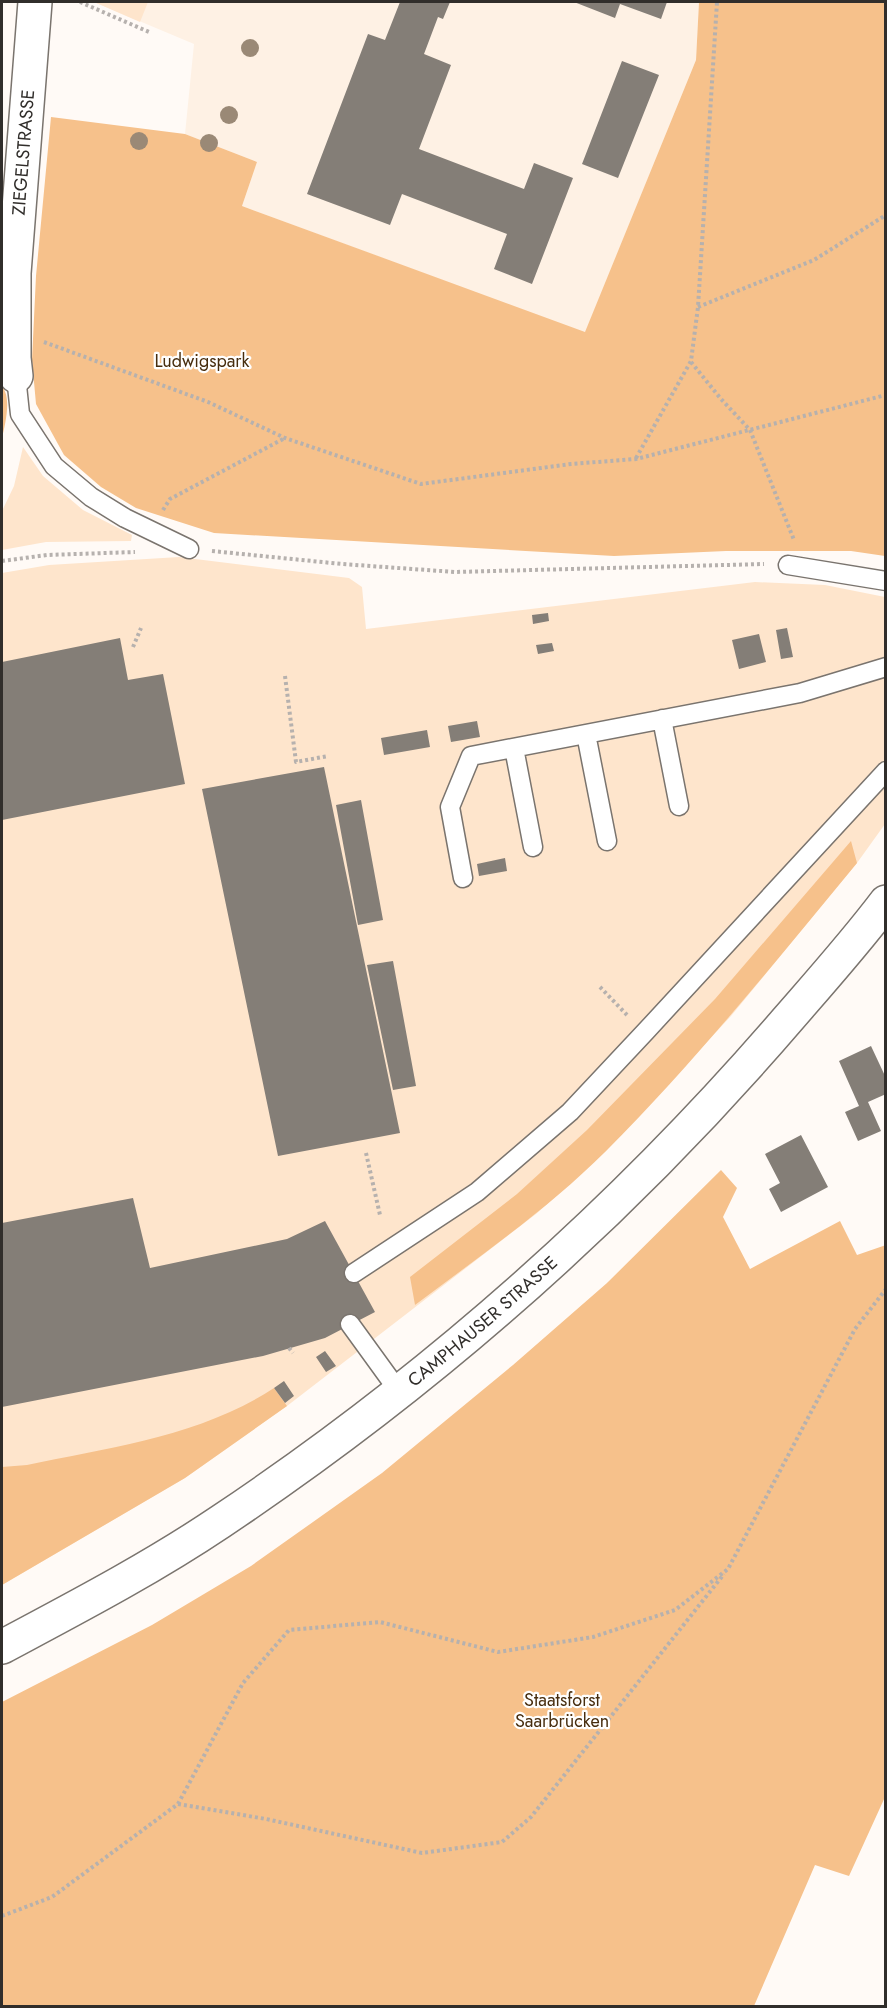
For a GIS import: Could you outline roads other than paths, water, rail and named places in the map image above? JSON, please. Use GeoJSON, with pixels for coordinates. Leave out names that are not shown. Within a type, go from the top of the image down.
{"type":"FeatureCollection","features":[{"type":"Feature","properties":{"kind":"main road","name":"ZIEGELSTRASSE"},"geometry":{"type":"LineString","coordinates":[[16,376],[14,273],[35,2]]}},
{"type":"Feature","properties":{"kind":"main road","name":"CAMPHAUSER STRASSE"},"geometry":{"type":"LineString","coordinates":[[2,1647],[125,1580],[218,1523],[349,1432],[478,1328],[573,1245],[678,1142],[756,1056],[861,934],[885,902]]}},
{"type":"Feature","properties":{"kind":"lane"},"geometry":{"type":"LineString","coordinates":[[16,376],[20,414],[54,466],[108,508],[189,549]]}},
{"type":"Feature","properties":{"kind":"lane"},"geometry":{"type":"LineString","coordinates":[[797,567],[885,581]]}},
{"type":"Feature","properties":{"kind":"lane"},"geometry":{"type":"LineString","coordinates":[[463,878],[450,807],[471,756],[800,693],[885,668]]}},
{"type":"Feature","properties":{"kind":"lane"},"geometry":{"type":"LineString","coordinates":[[662,719],[679,806]]}},
{"type":"Feature","properties":{"kind":"lane"},"geometry":{"type":"LineString","coordinates":[[586,734],[608,841]]}},
{"type":"Feature","properties":{"kind":"lane"},"geometry":{"type":"LineString","coordinates":[[514,748],[533,847]]}},
{"type":"Feature","properties":{"kind":"lane"},"geometry":{"type":"LineString","coordinates":[[354,1273],[477,1192],[570,1112],[885,771]]}},
{"type":"Feature","properties":{"kind":"lane"},"geometry":{"type":"LineString","coordinates":[[350,1324],[400,1393]]}},
{"type":"Feature","properties":{"kind":"park label","name":"Ludwigspark"},"geometry":{"type":"Point","coordinates":[202,361]}},
{"type":"Feature","properties":{"kind":"park label","name":"Staatsforst Saarbrücken"},"geometry":{"type":"Point","coordinates":[562,1710]}}]}
